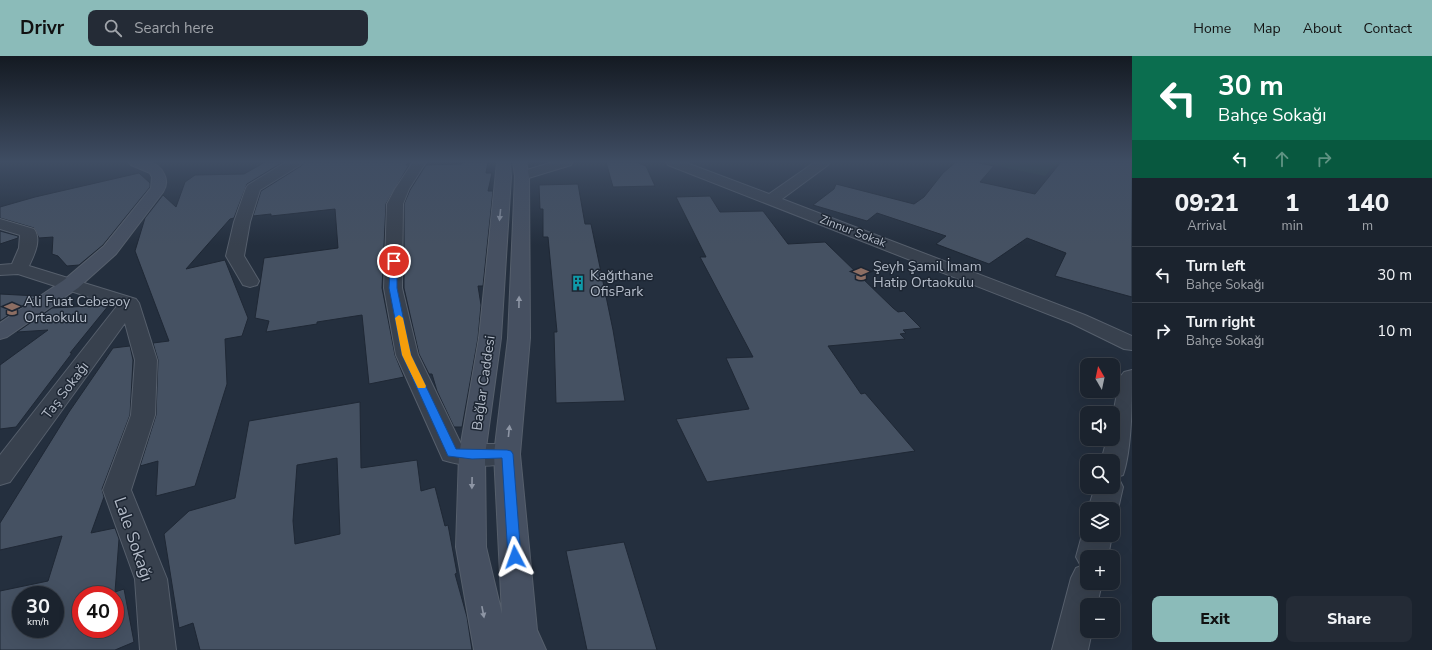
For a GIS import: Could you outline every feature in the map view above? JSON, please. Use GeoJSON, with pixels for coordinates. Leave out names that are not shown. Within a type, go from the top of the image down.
{"type":"FeatureCollection","features":[{"type":"Feature","properties":{"kind":"street"},"geometry":{"type":"LineString","coordinates":[[0,333],[71,284],[110,250],[158,190]]}},
{"type":"Feature","properties":{"kind":"street"},"geometry":{"type":"LineString","coordinates":[[250,281],[235,256],[242,222],[253,190]]}},
{"type":"Feature","properties":{"kind":"street"},"geometry":{"type":"LineString","coordinates":[[402,190],[396,204],[393,288],[407,355],[452,453],[472,455],[507,454]]}},
{"type":"Feature","properties":{"kind":"street","name":"Bağlar Caddesi"},"geometry":{"type":"LineString","coordinates":[[492,650],[471,547],[472,455],[490,338],[503,190]]}},
{"type":"Feature","properties":{"kind":"street","name":"Bağlar Caddesi"},"geometry":{"type":"LineString","coordinates":[[521,190],[519,338],[507,454],[520,630],[528,650]]}},
{"type":"Feature","properties":{"kind":"street","name":"Zinnur Sokak"},"geometry":{"type":"LineString","coordinates":[[751,190],[1078,319]]}},
{"type":"Feature","properties":{"kind":"street"},"geometry":{"type":"LineString","coordinates":[[772,199],[785,190]]}},
{"type":"Feature","properties":{"kind":"street"},"geometry":{"type":"LineString","coordinates":[[0,224],[28,232],[28,248],[19,269]]}},
{"type":"Feature","properties":{"kind":"street"},"geometry":{"type":"LineString","coordinates":[[0,270],[19,269],[129,303]]}},
{"type":"Feature","properties":{"kind":"street"},"geometry":{"type":"LineString","coordinates":[[0,347],[64,302],[71,284]]}},
{"type":"Feature","properties":{"kind":"street","name":"Taş Sokağı"},"geometry":{"type":"LineString","coordinates":[[0,475],[129,303]]}},
{"type":"Feature","properties":{"kind":"street","name":"Lale Sokağı"},"geometry":{"type":"LineString","coordinates":[[129,303],[146,360],[144,407],[143,415],[117,490],[150,579],[158,650]]}},
{"type":"Feature","properties":{"kind":"street"},"geometry":{"type":"LineString","coordinates":[[1078,319],[1103,325],[1132,328]]}},
{"type":"Feature","properties":{"kind":"street"},"geometry":{"type":"LineString","coordinates":[[1078,319],[1132,344]]}},
{"type":"Feature","properties":{"kind":"street"},"geometry":{"type":"LineString","coordinates":[[1116,454],[1126,413],[1132,377]]}},
{"type":"Feature","properties":{"kind":"street"},"geometry":{"type":"LineString","coordinates":[[1070,650],[1084,590]]}},
{"type":"Feature","properties":{"kind":"building"},"geometry":{"type":"Polygon","coordinates":[[[67,190],[148,190],[103,245],[79,265],[67,266],[58,256],[52,254],[53,237],[39,238],[34,228],[0,218],[0,207],[67,190]]]}},
{"type":"Feature","properties":{"kind":"building"},"geometry":{"type":"Polygon","coordinates":[[[182,190],[245,190],[234,218],[230,219],[186,269],[225,260],[248,318],[242,336],[225,339],[227,384],[195,486],[156,496],[158,461],[140,466],[156,415],[158,360],[153,343],[169,341],[135,251],[145,218],[163,195],[176,207],[182,190]]]}},
{"type":"Feature","properties":{"kind":"building"},"geometry":{"type":"Polygon","coordinates":[[[263,190],[394,190],[386,204],[382,288],[395,355],[404,377],[369,384],[362,315],[266,332],[269,321],[255,318],[264,258],[338,248],[335,209],[271,216],[271,214],[253,216],[261,191],[263,190]]]}},
{"type":"Feature","properties":{"kind":"building"},"geometry":{"type":"Polygon","coordinates":[[[410,190],[488,190],[488,191],[493,191],[483,286],[478,286],[481,305],[478,338],[462,427],[454,427],[437,391],[432,374],[429,374],[419,354],[404,288],[404,204],[410,190]]]}},
{"type":"Feature","properties":{"kind":"building"},"geometry":{"type":"Polygon","coordinates":[[[539,190],[579,190],[585,224],[591,224],[613,330],[625,401],[556,403],[554,332],[557,332],[548,237],[543,237],[543,209],[540,209],[539,190]]]}},
{"type":"Feature","properties":{"kind":"building"},"geometry":{"type":"Polygon","coordinates":[[[833,190],[858,190],[914,204],[924,197],[930,190],[1015,190],[1035,194],[1038,190],[1132,190],[1132,297],[1055,276],[1066,253],[1027,238],[989,264],[936,244],[946,236],[877,213],[867,221],[813,205],[833,190]]]}},
{"type":"Feature","properties":{"kind":"building"},"geometry":{"type":"Polygon","coordinates":[[[710,196],[720,212],[763,211],[788,244],[825,242],[893,308],[898,312],[904,311],[921,328],[903,330],[906,333],[900,334],[905,339],[828,346],[861,394],[865,393],[915,451],[707,482],[676,419],[749,409],[726,358],[753,357],[700,257],[706,257],[676,197],[710,196]]]}},
{"type":"Feature","properties":{"kind":"building"},"geometry":{"type":"Polygon","coordinates":[[[0,231],[18,236],[18,238],[0,244],[0,231]]]}},
{"type":"Feature","properties":{"kind":"building"},"geometry":{"type":"Polygon","coordinates":[[[0,294],[37,296],[0,321],[0,294]]]}},
{"type":"Feature","properties":{"kind":"building"},"geometry":{"type":"Polygon","coordinates":[[[109,305],[70,353],[72,353],[16,427],[0,429],[0,365],[48,330],[17,332],[52,308],[109,305]]]}},
{"type":"Feature","properties":{"kind":"building"},"geometry":{"type":"Polygon","coordinates":[[[130,346],[133,360],[130,415],[102,489],[104,497],[91,533],[115,528],[119,539],[115,586],[72,586],[72,638],[124,638],[124,589],[134,642],[115,650],[0,650],[0,591],[12,588],[12,638],[64,638],[64,586],[24,586],[48,581],[62,536],[0,550],[0,523],[69,412],[113,348],[130,346]]]}},
{"type":"Feature","properties":{"kind":"building"},"geometry":{"type":"Polygon","coordinates":[[[360,402],[361,468],[417,460],[421,491],[435,487],[445,526],[448,525],[457,573],[455,574],[467,617],[472,650],[200,650],[193,623],[179,628],[164,534],[189,511],[235,498],[249,421],[360,402]],[[337,458],[297,465],[293,521],[295,544],[340,534],[337,458]]]}},
{"type":"Feature","properties":{"kind":"building"},"geometry":{"type":"Polygon","coordinates":[[[624,542],[657,650],[587,650],[566,551],[624,542]]]}},
{"type":"Feature","properties":{"kind":"slow traffic"},"geometry":{"type":"LineString","coordinates":[[399,318],[407,355],[421,386]]}},
{"type":"Feature","properties":{"kind":"place","name":"Şeyh Şamil İmam Hatip Ortaokulu"},"geometry":{"type":"Point","coordinates":[861,274]}},
{"type":"Feature","properties":{"kind":"place","name":"Kağıthane OfisPark"},"geometry":{"type":"Point","coordinates":[578,283]}},
{"type":"Feature","properties":{"kind":"place","name":"Ali Fuat Cebesoy Ortaokulu"},"geometry":{"type":"Point","coordinates":[12,309]}},
{"type":"Feature","properties":{"kind":"route"},"geometry":{"type":"LineString","coordinates":[[394,261],[393,288],[407,355],[452,453],[472,455],[507,454],[515,557]]}}]}
